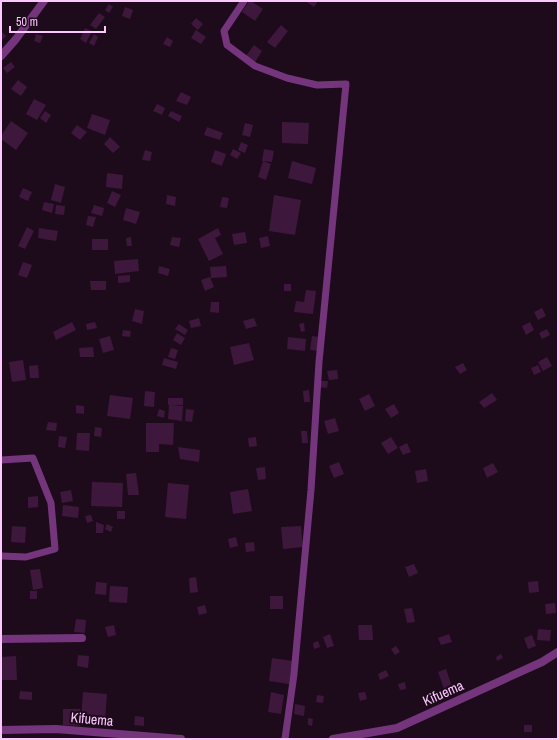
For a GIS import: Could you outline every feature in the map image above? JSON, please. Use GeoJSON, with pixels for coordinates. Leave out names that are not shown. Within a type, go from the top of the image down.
{"type":"FeatureCollection","features":[{"type":"Feature","properties":{"kind":"street"},"geometry":{"type":"LineString","coordinates":[[1,56],[16,39],[44,1]]}},
{"type":"Feature","properties":{"kind":"street"},"geometry":{"type":"LineString","coordinates":[[1,639],[82,638]]}},
{"type":"Feature","properties":{"kind":"street","name":"Kifuema"},"geometry":{"type":"LineString","coordinates":[[333,739],[397,728],[542,662],[558,652]]}},
{"type":"Feature","properties":{"kind":"street","name":"Kifuema"},"geometry":{"type":"LineString","coordinates":[[1,730],[56,729],[181,739]]}},
{"type":"Feature","properties":{"kind":"lane"},"geometry":{"type":"LineString","coordinates":[[244,1],[224,31],[227,45],[255,66],[287,78],[317,85],[346,84],[319,362],[311,490],[294,674],[285,739]]}},
{"type":"Feature","properties":{"kind":"lane"},"geometry":{"type":"LineString","coordinates":[[1,460],[33,458],[51,503],[55,550],[26,557],[1,556]]}},
{"type":"Feature","properties":{"kind":"building"},"geometry":{"type":"Polygon","coordinates":[[[249,1],[263,9],[255,21],[242,12],[249,1]]]}},
{"type":"Feature","properties":{"kind":"building"},"geometry":{"type":"Polygon","coordinates":[[[305,1],[318,1],[314,7],[305,1]]]}},
{"type":"Feature","properties":{"kind":"building"},"geometry":{"type":"Polygon","coordinates":[[[109,4],[113,7],[109,13],[105,10],[109,4]]]}},
{"type":"Feature","properties":{"kind":"building"},"geometry":{"type":"Polygon","coordinates":[[[125,7],[133,10],[130,19],[122,16],[125,7]]]}},
{"type":"Feature","properties":{"kind":"building"},"geometry":{"type":"Polygon","coordinates":[[[99,13],[105,17],[96,29],[90,25],[99,13]]]}},
{"type":"Feature","properties":{"kind":"building"},"geometry":{"type":"Polygon","coordinates":[[[196,18],[203,24],[198,30],[191,24],[196,18]]]}},
{"type":"Feature","properties":{"kind":"building"},"geometry":{"type":"Polygon","coordinates":[[[281,25],[288,31],[275,48],[267,42],[281,25]]]}},
{"type":"Feature","properties":{"kind":"building"},"geometry":{"type":"Polygon","coordinates":[[[85,28],[92,31],[86,43],[80,39],[85,28]]]}},
{"type":"Feature","properties":{"kind":"building"},"geometry":{"type":"Polygon","coordinates":[[[196,30],[206,37],[201,44],[191,38],[196,30]]]}},
{"type":"Feature","properties":{"kind":"building"},"geometry":{"type":"Polygon","coordinates":[[[1,31],[6,36],[1,41],[1,31]]]}},
{"type":"Feature","properties":{"kind":"building"},"geometry":{"type":"Polygon","coordinates":[[[36,34],[43,36],[40,43],[34,41],[36,34]]]}},
{"type":"Feature","properties":{"kind":"building"},"geometry":{"type":"Polygon","coordinates":[[[94,34],[98,37],[94,46],[89,43],[94,34]]]}},
{"type":"Feature","properties":{"kind":"building"},"geometry":{"type":"Polygon","coordinates":[[[167,37],[173,41],[170,47],[163,44],[167,37]]]}},
{"type":"Feature","properties":{"kind":"building"},"geometry":{"type":"Polygon","coordinates":[[[254,45],[262,51],[255,62],[246,56],[254,45]]]}},
{"type":"Feature","properties":{"kind":"building"},"geometry":{"type":"Polygon","coordinates":[[[11,62],[15,67],[7,73],[3,68],[11,62]]]}},
{"type":"Feature","properties":{"kind":"building"},"geometry":{"type":"Polygon","coordinates":[[[18,80],[27,87],[21,96],[11,89],[18,80]]]}},
{"type":"Feature","properties":{"kind":"building"},"geometry":{"type":"Polygon","coordinates":[[[181,92],[191,97],[187,105],[176,101],[181,92]]]}},
{"type":"Feature","properties":{"kind":"building"},"geometry":{"type":"Polygon","coordinates":[[[34,99],[46,105],[37,120],[26,114],[34,99]]]}},
{"type":"Feature","properties":{"kind":"building"},"geometry":{"type":"Polygon","coordinates":[[[157,104],[165,108],[162,115],[153,111],[157,104]]]}},
{"type":"Feature","properties":{"kind":"building"},"geometry":{"type":"Polygon","coordinates":[[[45,111],[51,115],[46,123],[40,118],[45,111]]]}},
{"type":"Feature","properties":{"kind":"building"},"geometry":{"type":"Polygon","coordinates":[[[171,111],[182,116],[179,122],[168,116],[171,111]]]}},
{"type":"Feature","properties":{"kind":"building"},"geometry":{"type":"Polygon","coordinates":[[[92,114],[110,120],[105,135],[87,128],[92,114]]]}},
{"type":"Feature","properties":{"kind":"building"},"geometry":{"type":"Polygon","coordinates":[[[11,121],[28,133],[16,150],[1,139],[1,136],[11,121]]]}},
{"type":"Feature","properties":{"kind":"building"},"geometry":{"type":"Polygon","coordinates":[[[282,122],[309,123],[308,144],[282,143],[282,122]]]}},
{"type":"Feature","properties":{"kind":"building"},"geometry":{"type":"Polygon","coordinates":[[[245,123],[253,125],[250,137],[242,135],[245,123]]]}},
{"type":"Feature","properties":{"kind":"building"},"geometry":{"type":"Polygon","coordinates":[[[77,125],[87,132],[80,140],[71,133],[77,125]]]}},
{"type":"Feature","properties":{"kind":"building"},"geometry":{"type":"Polygon","coordinates":[[[207,127],[223,133],[220,140],[204,135],[207,127]]]}},
{"type":"Feature","properties":{"kind":"building"},"geometry":{"type":"Polygon","coordinates":[[[110,137],[120,147],[113,153],[104,144],[110,137]]]}},
{"type":"Feature","properties":{"kind":"building"},"geometry":{"type":"Polygon","coordinates":[[[241,142],[248,145],[245,153],[238,150],[241,142]]]}},
{"type":"Feature","properties":{"kind":"building"},"geometry":{"type":"Polygon","coordinates":[[[233,149],[241,153],[237,159],[230,155],[233,149]]]}},
{"type":"Feature","properties":{"kind":"building"},"geometry":{"type":"Polygon","coordinates":[[[264,149],[274,151],[272,162],[262,161],[264,149]]]}},
{"type":"Feature","properties":{"kind":"building"},"geometry":{"type":"Polygon","coordinates":[[[145,150],[152,152],[150,161],[142,160],[145,150]]]}},
{"type":"Feature","properties":{"kind":"building"},"geometry":{"type":"Polygon","coordinates":[[[215,150],[226,154],[222,166],[211,162],[215,150]]]}},
{"type":"Feature","properties":{"kind":"building"},"geometry":{"type":"Polygon","coordinates":[[[263,161],[271,164],[266,180],[258,177],[263,161]]]}},
{"type":"Feature","properties":{"kind":"building"},"geometry":{"type":"Polygon","coordinates":[[[292,161],[316,168],[312,184],[288,178],[292,161]]]}},
{"type":"Feature","properties":{"kind":"building"},"geometry":{"type":"Polygon","coordinates":[[[107,173],[123,175],[122,189],[106,187],[107,173]]]}},
{"type":"Feature","properties":{"kind":"building"},"geometry":{"type":"Polygon","coordinates":[[[55,184],[65,187],[61,203],[51,200],[55,184]]]}},
{"type":"Feature","properties":{"kind":"building"},"geometry":{"type":"Polygon","coordinates":[[[23,188],[32,192],[28,201],[19,197],[23,188]]]}},
{"type":"Feature","properties":{"kind":"building"},"geometry":{"type":"Polygon","coordinates":[[[112,191],[121,195],[115,207],[107,203],[112,191]]]}},
{"type":"Feature","properties":{"kind":"building"},"geometry":{"type":"Polygon","coordinates":[[[167,195],[176,197],[175,206],[166,204],[167,195]]]}},
{"type":"Feature","properties":{"kind":"building"},"geometry":{"type":"Polygon","coordinates":[[[274,195],[301,200],[295,235],[269,231],[274,195]]]}},
{"type":"Feature","properties":{"kind":"building"},"geometry":{"type":"Polygon","coordinates":[[[222,197],[229,198],[227,208],[220,207],[222,197]]]}},
{"type":"Feature","properties":{"kind":"building"},"geometry":{"type":"Polygon","coordinates":[[[44,202],[54,204],[52,213],[42,210],[44,202]]]}},
{"type":"Feature","properties":{"kind":"building"},"geometry":{"type":"Polygon","coordinates":[[[56,205],[65,206],[64,215],[55,214],[56,205]]]}},
{"type":"Feature","properties":{"kind":"building"},"geometry":{"type":"Polygon","coordinates":[[[94,205],[104,208],[102,216],[91,213],[94,205]]]}},
{"type":"Feature","properties":{"kind":"building"},"geometry":{"type":"Polygon","coordinates":[[[126,208],[140,212],[136,224],[123,220],[126,208]]]}},
{"type":"Feature","properties":{"kind":"building"},"geometry":{"type":"Polygon","coordinates":[[[88,216],[96,217],[93,227],[86,225],[88,216]]]}},
{"type":"Feature","properties":{"kind":"building"},"geometry":{"type":"Polygon","coordinates":[[[27,227],[34,231],[25,249],[18,246],[27,227]]]}},
{"type":"Feature","properties":{"kind":"building"},"geometry":{"type":"Polygon","coordinates":[[[39,228],[58,231],[56,241],[38,238],[39,228]]]}},
{"type":"Feature","properties":{"kind":"building"},"geometry":{"type":"Polygon","coordinates":[[[218,228],[221,235],[215,238],[223,254],[209,261],[198,239],[218,228]]]}},
{"type":"Feature","properties":{"kind":"building"},"geometry":{"type":"Polygon","coordinates":[[[245,232],[247,243],[234,245],[232,234],[245,232]]]}},
{"type":"Feature","properties":{"kind":"building"},"geometry":{"type":"Polygon","coordinates":[[[268,236],[270,246],[261,248],[259,238],[268,236]]]}},
{"type":"Feature","properties":{"kind":"building"},"geometry":{"type":"Polygon","coordinates":[[[131,237],[132,246],[127,246],[126,238],[131,237]]]}},
{"type":"Feature","properties":{"kind":"building"},"geometry":{"type":"Polygon","coordinates":[[[172,237],[181,238],[179,247],[170,245],[172,237]]]}},
{"type":"Feature","properties":{"kind":"building"},"geometry":{"type":"Polygon","coordinates":[[[92,239],[108,239],[108,250],[92,250],[92,239]]]}},
{"type":"Feature","properties":{"kind":"building"},"geometry":{"type":"Polygon","coordinates":[[[138,259],[139,271],[115,274],[114,261],[138,259]]]}},
{"type":"Feature","properties":{"kind":"building"},"geometry":{"type":"Polygon","coordinates":[[[23,262],[32,265],[27,278],[18,275],[23,262]]]}},
{"type":"Feature","properties":{"kind":"building"},"geometry":{"type":"Polygon","coordinates":[[[159,266],[170,269],[168,276],[158,273],[159,266]]]}},
{"type":"Feature","properties":{"kind":"building"},"geometry":{"type":"Polygon","coordinates":[[[226,266],[227,277],[211,278],[210,267],[226,266]]]}},
{"type":"Feature","properties":{"kind":"building"},"geometry":{"type":"Polygon","coordinates":[[[130,275],[130,282],[118,283],[118,276],[130,275]]]}},
{"type":"Feature","properties":{"kind":"building"},"geometry":{"type":"Polygon","coordinates":[[[210,277],[214,287],[205,291],[201,280],[210,277]]]}},
{"type":"Feature","properties":{"kind":"building"},"geometry":{"type":"Polygon","coordinates":[[[90,281],[106,281],[106,290],[91,290],[90,281]]]}},
{"type":"Feature","properties":{"kind":"building"},"geometry":{"type":"Polygon","coordinates":[[[284,284],[291,284],[291,291],[284,291],[284,284]]]}},
{"type":"Feature","properties":{"kind":"building"},"geometry":{"type":"Polygon","coordinates":[[[306,290],[316,291],[313,314],[294,312],[296,301],[304,302],[306,290]]]}},
{"type":"Feature","properties":{"kind":"building"},"geometry":{"type":"Polygon","coordinates":[[[211,302],[219,302],[219,313],[210,312],[211,302]]]}},
{"type":"Feature","properties":{"kind":"building"},"geometry":{"type":"Polygon","coordinates":[[[542,308],[546,316],[538,320],[534,312],[542,308]]]}},
{"type":"Feature","properties":{"kind":"building"},"geometry":{"type":"Polygon","coordinates":[[[135,309],[144,311],[142,324],[132,321],[135,309]]]}},
{"type":"Feature","properties":{"kind":"building"},"geometry":{"type":"Polygon","coordinates":[[[199,318],[201,326],[191,328],[189,321],[199,318]]]}},
{"type":"Feature","properties":{"kind":"building"},"geometry":{"type":"Polygon","coordinates":[[[254,318],[257,326],[246,329],[243,321],[254,318]]]}},
{"type":"Feature","properties":{"kind":"building"},"geometry":{"type":"Polygon","coordinates":[[[72,322],[76,330],[56,340],[53,332],[72,322]]]}},
{"type":"Feature","properties":{"kind":"building"},"geometry":{"type":"Polygon","coordinates":[[[95,322],[97,328],[87,330],[86,324],[95,322]]]}},
{"type":"Feature","properties":{"kind":"building"},"geometry":{"type":"Polygon","coordinates":[[[530,322],[534,330],[526,335],[522,326],[530,322]]]}},
{"type":"Feature","properties":{"kind":"building"},"geometry":{"type":"Polygon","coordinates":[[[304,323],[305,331],[301,332],[299,324],[304,323]]]}},
{"type":"Feature","properties":{"kind":"building"},"geometry":{"type":"Polygon","coordinates":[[[179,324],[188,330],[185,335],[175,329],[179,324]]]}},
{"type":"Feature","properties":{"kind":"building"},"geometry":{"type":"Polygon","coordinates":[[[547,329],[550,335],[542,339],[539,333],[547,329]]]}},
{"type":"Feature","properties":{"kind":"building"},"geometry":{"type":"Polygon","coordinates":[[[123,330],[131,331],[130,337],[122,336],[123,330]]]}},
{"type":"Feature","properties":{"kind":"building"},"geometry":{"type":"Polygon","coordinates":[[[177,333],[185,338],[181,345],[173,340],[177,333]]]}},
{"type":"Feature","properties":{"kind":"building"},"geometry":{"type":"Polygon","coordinates":[[[110,336],[114,350],[103,353],[99,339],[110,336]]]}},
{"type":"Feature","properties":{"kind":"building"},"geometry":{"type":"Polygon","coordinates":[[[312,336],[320,337],[319,351],[310,350],[312,336]]]}},
{"type":"Feature","properties":{"kind":"building"},"geometry":{"type":"Polygon","coordinates":[[[288,337],[306,339],[305,351],[287,349],[288,337]]]}},
{"type":"Feature","properties":{"kind":"building"},"geometry":{"type":"Polygon","coordinates":[[[249,343],[254,360],[234,365],[230,347],[249,343]]]}},
{"type":"Feature","properties":{"kind":"building"},"geometry":{"type":"Polygon","coordinates":[[[93,347],[94,357],[80,357],[79,348],[93,347]]]}},
{"type":"Feature","properties":{"kind":"building"},"geometry":{"type":"Polygon","coordinates":[[[171,348],[178,350],[175,359],[168,357],[171,348]]]}},
{"type":"Feature","properties":{"kind":"building"},"geometry":{"type":"Polygon","coordinates":[[[547,357],[552,366],[543,371],[538,362],[547,357]]]}},
{"type":"Feature","properties":{"kind":"building"},"geometry":{"type":"Polygon","coordinates":[[[164,358],[178,362],[176,369],[162,365],[164,358]]]}},
{"type":"Feature","properties":{"kind":"building"},"geometry":{"type":"Polygon","coordinates":[[[23,360],[26,380],[12,382],[9,362],[23,360]]]}},
{"type":"Feature","properties":{"kind":"building"},"geometry":{"type":"Polygon","coordinates":[[[463,363],[467,370],[460,374],[455,367],[463,363]]]}},
{"type":"Feature","properties":{"kind":"building"},"geometry":{"type":"Polygon","coordinates":[[[38,365],[39,378],[30,378],[29,366],[38,365]]]}},
{"type":"Feature","properties":{"kind":"building"},"geometry":{"type":"Polygon","coordinates":[[[538,365],[541,372],[534,375],[531,368],[538,365]]]}},
{"type":"Feature","properties":{"kind":"building"},"geometry":{"type":"Polygon","coordinates":[[[337,370],[338,379],[329,380],[327,371],[337,370]]]}},
{"type":"Feature","properties":{"kind":"building"},"geometry":{"type":"Polygon","coordinates":[[[320,381],[328,381],[327,388],[319,387],[320,381]]]}},
{"type":"Feature","properties":{"kind":"building"},"geometry":{"type":"Polygon","coordinates":[[[309,390],[310,402],[304,402],[303,391],[309,390]]]}},
{"type":"Feature","properties":{"kind":"building"},"geometry":{"type":"Polygon","coordinates":[[[145,391],[155,392],[154,407],[144,406],[145,391]]]}},
{"type":"Feature","properties":{"kind":"building"},"geometry":{"type":"Polygon","coordinates":[[[492,393],[497,400],[484,408],[479,402],[492,393]]]}},
{"type":"Feature","properties":{"kind":"building"},"geometry":{"type":"Polygon","coordinates":[[[369,394],[375,406],[365,411],[359,399],[369,394]]]}},
{"type":"Feature","properties":{"kind":"building"},"geometry":{"type":"Polygon","coordinates":[[[110,395],[133,398],[130,419],[107,416],[110,395]]]}},
{"type":"Feature","properties":{"kind":"building"},"geometry":{"type":"Polygon","coordinates":[[[168,398],[183,398],[183,405],[171,405],[183,406],[182,421],[168,419],[168,398]]]}},
{"type":"Feature","properties":{"kind":"building"},"geometry":{"type":"Polygon","coordinates":[[[394,404],[399,413],[391,418],[385,409],[394,404]]]}},
{"type":"Feature","properties":{"kind":"building"},"geometry":{"type":"Polygon","coordinates":[[[76,405],[84,406],[84,414],[76,413],[76,405]]]}},
{"type":"Feature","properties":{"kind":"building"},"geometry":{"type":"Polygon","coordinates":[[[159,409],[165,411],[164,418],[157,416],[159,409]]]}},
{"type":"Feature","properties":{"kind":"building"},"geometry":{"type":"Polygon","coordinates":[[[186,409],[194,410],[192,422],[185,421],[186,409]]]}},
{"type":"Feature","properties":{"kind":"building"},"geometry":{"type":"Polygon","coordinates":[[[335,418],[339,431],[328,434],[324,421],[335,418]]]}},
{"type":"Feature","properties":{"kind":"building"},"geometry":{"type":"Polygon","coordinates":[[[48,422],[57,423],[56,431],[46,430],[48,422]]]}},
{"type":"Feature","properties":{"kind":"building"},"geometry":{"type":"Polygon","coordinates":[[[146,423],[174,423],[173,445],[159,444],[159,452],[146,452],[146,423]]]}},
{"type":"Feature","properties":{"kind":"building"},"geometry":{"type":"Polygon","coordinates":[[[95,427],[102,428],[101,437],[94,436],[95,427]]]}},
{"type":"Feature","properties":{"kind":"building"},"geometry":{"type":"Polygon","coordinates":[[[301,431],[307,431],[308,443],[302,443],[301,431]]]}},
{"type":"Feature","properties":{"kind":"building"},"geometry":{"type":"Polygon","coordinates":[[[77,433],[90,433],[89,451],[76,450],[77,433]]]}},
{"type":"Feature","properties":{"kind":"building"},"geometry":{"type":"Polygon","coordinates":[[[59,436],[67,437],[65,448],[58,447],[59,436]]]}},
{"type":"Feature","properties":{"kind":"building"},"geometry":{"type":"Polygon","coordinates":[[[256,437],[257,446],[249,447],[248,438],[256,437]]]}},
{"type":"Feature","properties":{"kind":"building"},"geometry":{"type":"Polygon","coordinates":[[[391,437],[398,448],[388,454],[381,443],[391,437]]]}},
{"type":"Feature","properties":{"kind":"building"},"geometry":{"type":"Polygon","coordinates":[[[407,443],[411,452],[403,455],[399,447],[407,443]]]}},
{"type":"Feature","properties":{"kind":"building"},"geometry":{"type":"Polygon","coordinates":[[[178,447],[200,450],[199,462],[180,459],[178,447]]]}},
{"type":"Feature","properties":{"kind":"building"},"geometry":{"type":"Polygon","coordinates":[[[339,462],[344,474],[334,478],[329,466],[339,462]]]}},
{"type":"Feature","properties":{"kind":"building"},"geometry":{"type":"Polygon","coordinates":[[[493,463],[498,472],[487,478],[483,468],[493,463]]]}},
{"type":"Feature","properties":{"kind":"building"},"geometry":{"type":"Polygon","coordinates":[[[265,467],[266,479],[258,480],[256,468],[265,467]]]}},
{"type":"Feature","properties":{"kind":"building"},"geometry":{"type":"Polygon","coordinates":[[[426,469],[428,481],[417,483],[415,471],[426,469]]]}},
{"type":"Feature","properties":{"kind":"building"},"geometry":{"type":"Polygon","coordinates":[[[136,473],[139,495],[128,495],[126,474],[136,473]]]}},
{"type":"Feature","properties":{"kind":"building"},"geometry":{"type":"Polygon","coordinates":[[[92,482],[123,483],[122,507],[91,506],[92,482]]]}},
{"type":"Feature","properties":{"kind":"building"},"geometry":{"type":"Polygon","coordinates":[[[168,483],[189,485],[186,519],[165,517],[168,483]]]}},
{"type":"Feature","properties":{"kind":"building"},"geometry":{"type":"Polygon","coordinates":[[[248,489],[252,511],[233,514],[230,492],[248,489]]]}},
{"type":"Feature","properties":{"kind":"building"},"geometry":{"type":"Polygon","coordinates":[[[71,490],[73,501],[62,503],[60,492],[71,490]]]}},
{"type":"Feature","properties":{"kind":"building"},"geometry":{"type":"Polygon","coordinates":[[[38,496],[38,507],[28,508],[28,497],[38,496]]]}},
{"type":"Feature","properties":{"kind":"building"},"geometry":{"type":"Polygon","coordinates":[[[63,505],[79,507],[78,518],[62,516],[63,505]]]}},
{"type":"Feature","properties":{"kind":"building"},"geometry":{"type":"Polygon","coordinates":[[[117,511],[125,511],[125,519],[117,519],[117,511]]]}},
{"type":"Feature","properties":{"kind":"building"},"geometry":{"type":"Polygon","coordinates":[[[91,515],[93,521],[87,523],[85,516],[91,515]]]}},
{"type":"Feature","properties":{"kind":"building"},"geometry":{"type":"Polygon","coordinates":[[[96,522],[104,525],[103,533],[96,533],[96,522]]]}},
{"type":"Feature","properties":{"kind":"building"},"geometry":{"type":"Polygon","coordinates":[[[107,524],[113,527],[111,532],[105,529],[107,524]]]}},
{"type":"Feature","properties":{"kind":"building"},"geometry":{"type":"Polygon","coordinates":[[[12,526],[26,527],[25,543],[11,542],[12,526]]]}},
{"type":"Feature","properties":{"kind":"building"},"geometry":{"type":"Polygon","coordinates":[[[301,526],[303,547],[283,549],[281,527],[301,526]]]}},
{"type":"Feature","properties":{"kind":"building"},"geometry":{"type":"Polygon","coordinates":[[[236,537],[238,546],[230,548],[228,539],[236,537]]]}},
{"type":"Feature","properties":{"kind":"building"},"geometry":{"type":"Polygon","coordinates":[[[254,542],[255,551],[246,552],[245,543],[254,542]]]}},
{"type":"Feature","properties":{"kind":"building"},"geometry":{"type":"Polygon","coordinates":[[[414,564],[418,573],[409,577],[405,567],[414,564]]]}},
{"type":"Feature","properties":{"kind":"building"},"geometry":{"type":"Polygon","coordinates":[[[40,569],[43,588],[33,590],[30,570],[40,569]]]}},
{"type":"Feature","properties":{"kind":"building"},"geometry":{"type":"Polygon","coordinates":[[[196,577],[198,592],[190,593],[189,578],[196,577]]]}},
{"type":"Feature","properties":{"kind":"building"},"geometry":{"type":"Polygon","coordinates":[[[538,581],[539,592],[529,593],[528,582],[538,581]]]}},
{"type":"Feature","properties":{"kind":"building"},"geometry":{"type":"Polygon","coordinates":[[[96,582],[107,583],[106,595],[95,594],[96,582]]]}},
{"type":"Feature","properties":{"kind":"building"},"geometry":{"type":"Polygon","coordinates":[[[110,586],[128,587],[127,603],[109,602],[110,586]]]}},
{"type":"Feature","properties":{"kind":"building"},"geometry":{"type":"Polygon","coordinates":[[[30,591],[37,591],[37,599],[30,599],[30,591]]]}},
{"type":"Feature","properties":{"kind":"building"},"geometry":{"type":"Polygon","coordinates":[[[270,596],[283,596],[283,609],[270,609],[270,596]]]}},
{"type":"Feature","properties":{"kind":"building"},"geometry":{"type":"Polygon","coordinates":[[[555,603],[556,613],[546,614],[545,604],[555,603]]]}},
{"type":"Feature","properties":{"kind":"building"},"geometry":{"type":"Polygon","coordinates":[[[205,605],[207,613],[199,615],[197,607],[205,605]]]}},
{"type":"Feature","properties":{"kind":"building"},"geometry":{"type":"Polygon","coordinates":[[[412,608],[415,622],[407,623],[404,609],[412,608]]]}},
{"type":"Feature","properties":{"kind":"building"},"geometry":{"type":"Polygon","coordinates":[[[76,619],[86,620],[85,633],[74,632],[76,619]]]}},
{"type":"Feature","properties":{"kind":"building"},"geometry":{"type":"Polygon","coordinates":[[[114,625],[116,635],[108,637],[105,627],[114,625]]]}},
{"type":"Feature","properties":{"kind":"building"},"geometry":{"type":"Polygon","coordinates":[[[358,625],[372,625],[373,640],[359,640],[358,625]]]}},
{"type":"Feature","properties":{"kind":"building"},"geometry":{"type":"Polygon","coordinates":[[[538,629],[551,630],[550,641],[537,640],[538,629]]]}},
{"type":"Feature","properties":{"kind":"building"},"geometry":{"type":"Polygon","coordinates":[[[330,634],[334,646],[327,648],[323,637],[330,634]]]}},
{"type":"Feature","properties":{"kind":"building"},"geometry":{"type":"Polygon","coordinates":[[[449,634],[452,642],[441,645],[438,638],[449,634]]]}},
{"type":"Feature","properties":{"kind":"building"},"geometry":{"type":"Polygon","coordinates":[[[532,635],[536,646],[528,649],[524,638],[532,635]]]}},
{"type":"Feature","properties":{"kind":"building"},"geometry":{"type":"Polygon","coordinates":[[[318,641],[320,647],[314,649],[313,643],[318,641]]]}},
{"type":"Feature","properties":{"kind":"building"},"geometry":{"type":"Polygon","coordinates":[[[396,646],[400,652],[395,655],[391,649],[396,646]]]}},
{"type":"Feature","properties":{"kind":"building"},"geometry":{"type":"Polygon","coordinates":[[[501,654],[503,658],[497,661],[496,657],[501,654]]]}},
{"type":"Feature","properties":{"kind":"building"},"geometry":{"type":"Polygon","coordinates":[[[78,655],[89,656],[88,668],[77,666],[78,655]]]}},
{"type":"Feature","properties":{"kind":"building"},"geometry":{"type":"Polygon","coordinates":[[[16,656],[17,680],[1,680],[1,657],[16,656]]]}},
{"type":"Feature","properties":{"kind":"building"},"geometry":{"type":"Polygon","coordinates":[[[272,658],[293,661],[289,684],[269,681],[272,658]]]}},
{"type":"Feature","properties":{"kind":"building"},"geometry":{"type":"Polygon","coordinates":[[[446,669],[453,690],[445,692],[438,672],[446,669]]]}},
{"type":"Feature","properties":{"kind":"building"},"geometry":{"type":"Polygon","coordinates":[[[386,670],[389,676],[380,680],[378,674],[386,670]]]}},
{"type":"Feature","properties":{"kind":"building"},"geometry":{"type":"Polygon","coordinates":[[[405,682],[406,689],[400,690],[398,684],[405,682]]]}},
{"type":"Feature","properties":{"kind":"building"},"geometry":{"type":"Polygon","coordinates":[[[20,691],[32,692],[32,700],[19,699],[20,691]]]}},
{"type":"Feature","properties":{"kind":"building"},"geometry":{"type":"Polygon","coordinates":[[[83,692],[107,694],[105,721],[81,719],[83,692]]]}},
{"type":"Feature","properties":{"kind":"building"},"geometry":{"type":"Polygon","coordinates":[[[271,692],[284,695],[281,714],[268,712],[271,692]]]}},
{"type":"Feature","properties":{"kind":"building"},"geometry":{"type":"Polygon","coordinates":[[[365,692],[367,699],[360,701],[358,693],[365,692]]]}},
{"type":"Feature","properties":{"kind":"building"},"geometry":{"type":"Polygon","coordinates":[[[317,695],[324,696],[323,703],[316,702],[317,695]]]}},
{"type":"Feature","properties":{"kind":"building"},"geometry":{"type":"Polygon","coordinates":[[[295,704],[305,706],[304,716],[294,714],[295,704]]]}},
{"type":"Feature","properties":{"kind":"building"},"geometry":{"type":"Polygon","coordinates":[[[63,709],[80,709],[80,726],[63,725],[63,709]]]}},
{"type":"Feature","properties":{"kind":"building"},"geometry":{"type":"Polygon","coordinates":[[[135,716],[144,717],[144,726],[134,725],[135,716]]]}},
{"type":"Feature","properties":{"kind":"building"},"geometry":{"type":"Polygon","coordinates":[[[308,718],[313,719],[312,726],[308,725],[308,718]]]}},
{"type":"Feature","properties":{"kind":"building"},"geometry":{"type":"Polygon","coordinates":[[[524,725],[532,725],[532,732],[524,732],[524,725]]]}}]}
